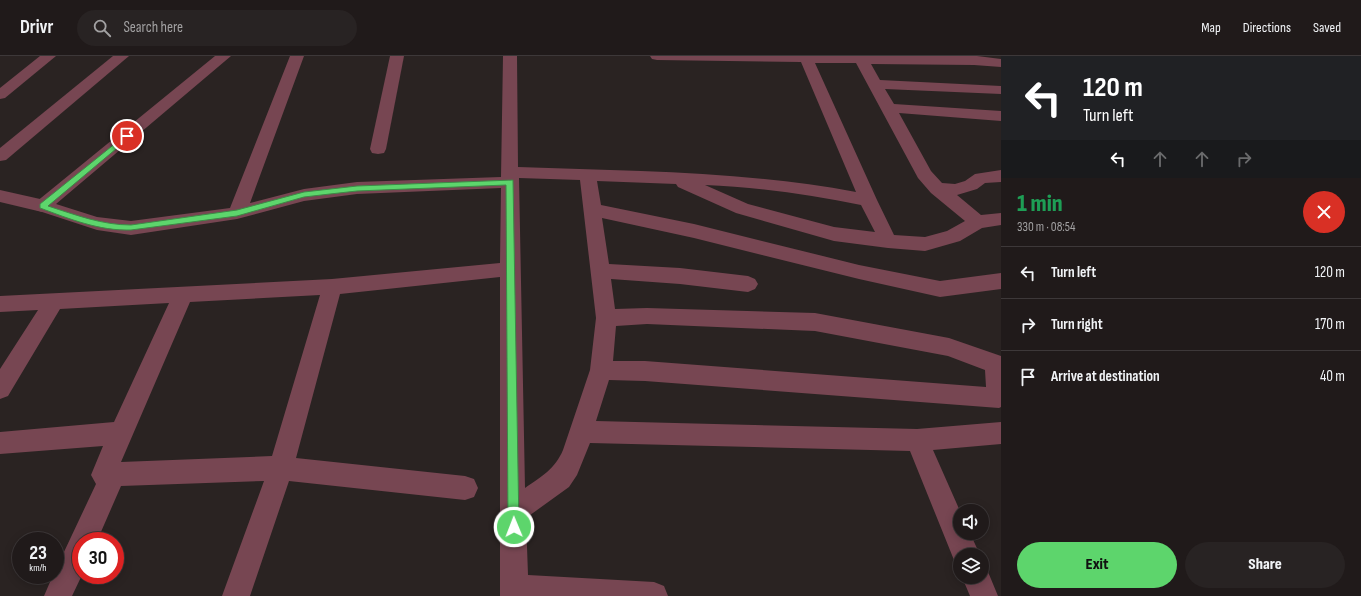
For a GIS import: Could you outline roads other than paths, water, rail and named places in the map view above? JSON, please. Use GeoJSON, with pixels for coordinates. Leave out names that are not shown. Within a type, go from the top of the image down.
{"type":"FeatureCollection","features":[{"type":"Feature","properties":{"kind":"street"},"geometry":{"type":"LineString","coordinates":[[0,95],[49,56]]}},
{"type":"Feature","properties":{"kind":"street"},"geometry":{"type":"LineString","coordinates":[[0,156],[122,56]]}},
{"type":"Feature","properties":{"kind":"street"},"geometry":{"type":"LineString","coordinates":[[42,206],[224,56]]}},
{"type":"Feature","properties":{"kind":"street"},"geometry":{"type":"LineString","coordinates":[[237,213],[297,56]]}},
{"type":"Feature","properties":{"kind":"street"},"geometry":{"type":"LineString","coordinates":[[378,149],[397,56]]}},
{"type":"Feature","properties":{"kind":"street"},"geometry":{"type":"LineString","coordinates":[[510,56],[510,269],[514,592],[654,596]]}},
{"type":"Feature","properties":{"kind":"street"},"geometry":{"type":"LineString","coordinates":[[656,56],[806,57],[861,60],[911,58],[972,59],[1001,63]]}},
{"type":"Feature","properties":{"kind":"street"},"geometry":{"type":"LineString","coordinates":[[806,57],[868,200],[888,241]]}},
{"type":"Feature","properties":{"kind":"street"},"geometry":{"type":"LineString","coordinates":[[861,60],[889,108],[924,174],[937,189],[978,222]]}},
{"type":"Feature","properties":{"kind":"street"},"geometry":{"type":"LineString","coordinates":[[875,84],[1001,90]]}},
{"type":"Feature","properties":{"kind":"street"},"geometry":{"type":"LineString","coordinates":[[889,108],[1001,116]]}},
{"type":"Feature","properties":{"kind":"street"},"geometry":{"type":"LineString","coordinates":[[0,196],[42,206],[88,222],[119,228],[237,213],[304,195],[357,188],[510,177],[588,176],[739,181],[821,191],[868,200]]}},
{"type":"Feature","properties":{"kind":"street"},"geometry":{"type":"LineString","coordinates":[[514,512],[560,478],[568,467],[601,370],[606,318],[588,176]]}},
{"type":"Feature","properties":{"kind":"street"},"geometry":{"type":"LineString","coordinates":[[937,189],[955,190],[971,185],[981,178],[1001,176]]}},
{"type":"Feature","properties":{"kind":"street"},"geometry":{"type":"LineString","coordinates":[[674,179],[742,209],[834,234],[888,241],[925,244],[953,236],[978,222],[1001,219]]}},
{"type":"Feature","properties":{"kind":"street"},"geometry":{"type":"LineString","coordinates":[[592,209],[859,272],[940,289],[1001,281]]}},
{"type":"Feature","properties":{"kind":"street"},"geometry":{"type":"LineString","coordinates":[[0,304],[332,287],[510,269]]}},
{"type":"Feature","properties":{"kind":"street"},"geometry":{"type":"LineString","coordinates":[[600,270],[680,276],[748,284]]}},
{"type":"Feature","properties":{"kind":"street"},"geometry":{"type":"LineString","coordinates":[[236,596],[281,468],[332,287]]}},
{"type":"Feature","properties":{"kind":"street"},"geometry":{"type":"LineString","coordinates":[[183,295],[103,475],[281,468],[465,488]]}},
{"type":"Feature","properties":{"kind":"street"},"geometry":{"type":"LineString","coordinates":[[0,389],[54,302]]}},
{"type":"Feature","properties":{"kind":"street"},"geometry":{"type":"LineString","coordinates":[[601,370],[645,371],[999,398],[998,365],[949,347],[815,322],[647,316],[606,318]]}},
{"type":"Feature","properties":{"kind":"street"},"geometry":{"type":"LineString","coordinates":[[581,432],[917,440],[1001,434]]}},
{"type":"Feature","properties":{"kind":"street"},"geometry":{"type":"LineString","coordinates":[[0,443],[121,433]]}},
{"type":"Feature","properties":{"kind":"street"},"geometry":{"type":"LineString","coordinates":[[917,440],[963,548]]}},
{"type":"Feature","properties":{"kind":"street"},"geometry":{"type":"LineString","coordinates":[[87,532],[113,475]]}},
{"type":"Feature","properties":{"kind":"street"},"geometry":{"type":"LineString","coordinates":[[58,596],[72,566]]}},
{"type":"Feature","properties":{"kind":"street"},"geometry":{"type":"LineString","coordinates":[[979,584],[984,596]]}}]}
